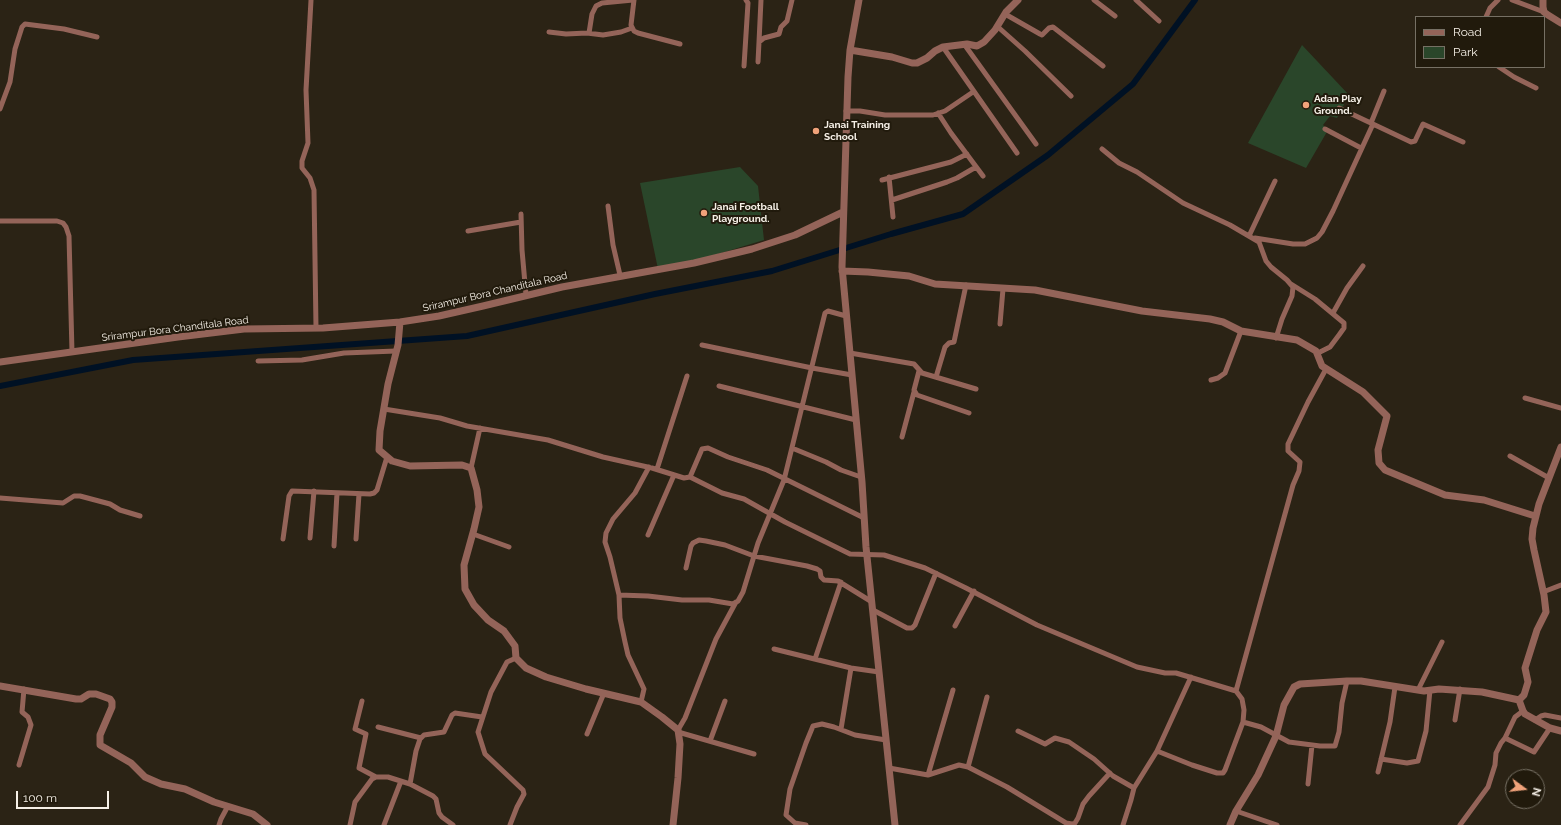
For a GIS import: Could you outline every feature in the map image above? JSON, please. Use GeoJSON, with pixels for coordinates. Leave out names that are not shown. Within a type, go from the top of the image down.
{"type":"FeatureCollection","features":[{"type":"Feature","properties":{"kind":"street"},"geometry":{"type":"LineString","coordinates":[[311,0],[306,90],[308,144],[302,160],[302,168],[310,178],[314,190],[316,328]]}},
{"type":"Feature","properties":{"kind":"street"},"geometry":{"type":"LineString","coordinates":[[589,33],[592,14],[596,6],[602,3],[634,0],[632,28]]}},
{"type":"Feature","properties":{"kind":"street"},"geometry":{"type":"LineString","coordinates":[[744,66],[746,0]]}},
{"type":"Feature","properties":{"kind":"street"},"geometry":{"type":"LineString","coordinates":[[758,62],[761,0]]}},
{"type":"Feature","properties":{"kind":"street"},"geometry":{"type":"LineString","coordinates":[[759,42],[764,38],[778,34],[780,27],[787,21],[792,0]]}},
{"type":"Feature","properties":{"kind":"street"},"geometry":{"type":"LineString","coordinates":[[859,0],[850,50],[846,110],[842,271],[867,554],[895,825]]}},
{"type":"Feature","properties":{"kind":"street"},"geometry":{"type":"LineString","coordinates":[[850,50],[892,56],[912,63],[917,63],[943,47],[964,44],[977,46],[984,42],[998,27],[1005,14],[1018,0]]}},
{"type":"Feature","properties":{"kind":"street"},"geometry":{"type":"LineString","coordinates":[[1094,0],[1115,16]]}},
{"type":"Feature","properties":{"kind":"street"},"geometry":{"type":"LineString","coordinates":[[1136,0],[1159,21]]}},
{"type":"Feature","properties":{"kind":"street"},"geometry":{"type":"LineString","coordinates":[[1486,16],[1490,8],[1498,0]]}},
{"type":"Feature","properties":{"kind":"street"},"geometry":{"type":"LineString","coordinates":[[1512,0],[1544,12],[1561,23]]}},
{"type":"Feature","properties":{"kind":"street"},"geometry":{"type":"LineString","coordinates":[[1543,0],[1542,7],[1544,12]]}},
{"type":"Feature","properties":{"kind":"street"},"geometry":{"type":"LineString","coordinates":[[1005,14],[1042,35],[1049,28],[1053,27],[1103,66]]}},
{"type":"Feature","properties":{"kind":"street"},"geometry":{"type":"LineString","coordinates":[[0,109],[10,82],[15,49],[22,27],[25,24],[64,29],[97,37]]}},
{"type":"Feature","properties":{"kind":"street"},"geometry":{"type":"LineString","coordinates":[[998,27],[1071,96]]}},
{"type":"Feature","properties":{"kind":"street"},"geometry":{"type":"LineString","coordinates":[[549,32],[566,34],[589,33],[603,35],[614,34],[632,28]]}},
{"type":"Feature","properties":{"kind":"street"},"geometry":{"type":"LineString","coordinates":[[632,28],[638,33],[680,44]]}},
{"type":"Feature","properties":{"kind":"street"},"geometry":{"type":"LineString","coordinates":[[964,44],[1036,144]]}},
{"type":"Feature","properties":{"kind":"street"},"geometry":{"type":"LineString","coordinates":[[943,47],[1017,153]]}},
{"type":"Feature","properties":{"kind":"street"},"geometry":{"type":"LineString","coordinates":[[1500,68],[1514,77],[1536,88]]}},
{"type":"Feature","properties":{"kind":"street"},"geometry":{"type":"LineString","coordinates":[[1252,237],[1294,244],[1305,244],[1317,238],[1322,232],[1333,211],[1372,124],[1384,91]]}},
{"type":"Feature","properties":{"kind":"street"},"geometry":{"type":"LineString","coordinates":[[846,110],[905,116],[938,113],[945,111],[973,92]]}},
{"type":"Feature","properties":{"kind":"street"},"geometry":{"type":"LineString","coordinates":[[1339,108],[1411,142],[1415,141],[1423,124],[1463,142]]}},
{"type":"Feature","properties":{"kind":"street"},"geometry":{"type":"LineString","coordinates":[[938,113],[983,176]]}},
{"type":"Feature","properties":{"kind":"street"},"geometry":{"type":"LineString","coordinates":[[1325,129],[1361,148]]}},
{"type":"Feature","properties":{"kind":"street"},"geometry":{"type":"LineString","coordinates":[[1102,149],[1119,163],[1137,172],[1184,203],[1252,237],[1259,242],[1266,261],[1291,284],[1315,299],[1344,323],[1344,328],[1330,347],[1318,353]]}},
{"type":"Feature","properties":{"kind":"street"},"geometry":{"type":"LineString","coordinates":[[882,180],[951,162],[967,154]]}},
{"type":"Feature","properties":{"kind":"street"},"geometry":{"type":"LineString","coordinates":[[892,200],[947,182],[976,167]]}},
{"type":"Feature","properties":{"kind":"street"},"geometry":{"type":"LineString","coordinates":[[889,177],[893,217]]}},
{"type":"Feature","properties":{"kind":"street"},"geometry":{"type":"LineString","coordinates":[[1252,237],[1275,181]]}},
{"type":"Feature","properties":{"kind":"street"},"geometry":{"type":"LineString","coordinates":[[608,206],[613,245],[620,275]]}},
{"type":"Feature","properties":{"kind":"street","name":"Srirampur Bora Chanditala Road"},"geometry":{"type":"LineString","coordinates":[[0,362],[244,329],[316,328],[400,322],[483,306],[526,295],[620,275],[694,263],[752,249],[795,235],[843,212]]}},
{"type":"Feature","properties":{"kind":"street"},"geometry":{"type":"LineString","coordinates":[[521,214],[522,250],[526,295]]}},
{"type":"Feature","properties":{"kind":"street"},"geometry":{"type":"LineString","coordinates":[[0,221],[57,221],[63,223],[66,227],[69,236],[72,352]]}},
{"type":"Feature","properties":{"kind":"street"},"geometry":{"type":"LineString","coordinates":[[468,231],[521,222]]}},
{"type":"Feature","properties":{"kind":"street"},"geometry":{"type":"LineString","coordinates":[[1333,313],[1347,288],[1363,266]]}},
{"type":"Feature","properties":{"kind":"street"},"geometry":{"type":"LineString","coordinates":[[842,271],[909,276],[935,284],[1034,290],[1142,311],[1210,319],[1223,322],[1241,331],[1276,338],[1298,340],[1318,353],[1320,362],[1326,369],[1335,373],[1363,392],[1387,416],[1378,450],[1379,463],[1385,470],[1445,495],[1484,500],[1535,516]]}},
{"type":"Feature","properties":{"kind":"street"},"geometry":{"type":"LineString","coordinates":[[1276,338],[1292,296],[1293,287],[1291,284]]}},
{"type":"Feature","properties":{"kind":"street"},"geometry":{"type":"LineString","coordinates":[[936,377],[945,347],[949,343],[954,342],[966,285]]}},
{"type":"Feature","properties":{"kind":"street"},"geometry":{"type":"LineString","coordinates":[[1000,324],[1003,288]]}},
{"type":"Feature","properties":{"kind":"street"},"geometry":{"type":"LineString","coordinates":[[673,825],[680,744],[678,731],[685,718],[716,639],[743,592],[758,543],[769,513],[784,480],[825,313],[828,311],[846,316]]}},
{"type":"Feature","properties":{"kind":"street"},"geometry":{"type":"LineString","coordinates":[[400,322],[397,348],[380,431],[379,450],[392,461],[410,466],[462,465],[471,468]]}},
{"type":"Feature","properties":{"kind":"street"},"geometry":{"type":"LineString","coordinates":[[1211,380],[1218,378],[1225,373],[1241,331]]}},
{"type":"Feature","properties":{"kind":"street"},"geometry":{"type":"LineString","coordinates":[[702,345],[852,375]]}},
{"type":"Feature","properties":{"kind":"street"},"geometry":{"type":"LineString","coordinates":[[258,361],[302,360],[344,353],[397,348]]}},
{"type":"Feature","properties":{"kind":"street"},"geometry":{"type":"LineString","coordinates":[[850,353],[914,364],[919,371],[976,389]]}},
{"type":"Feature","properties":{"kind":"street"},"geometry":{"type":"LineString","coordinates":[[1236,691],[1293,485],[1299,471],[1300,462],[1288,451],[1288,444],[1326,369]]}},
{"type":"Feature","properties":{"kind":"street"},"geometry":{"type":"LineString","coordinates":[[902,437],[919,371]]}},
{"type":"Feature","properties":{"kind":"street"},"geometry":{"type":"LineString","coordinates":[[657,469],[686,376]]}},
{"type":"Feature","properties":{"kind":"street"},"geometry":{"type":"LineString","coordinates":[[719,386],[856,420]]}},
{"type":"Feature","properties":{"kind":"street"},"geometry":{"type":"LineString","coordinates":[[914,392],[917,396],[969,413]]}},
{"type":"Feature","properties":{"kind":"street"},"geometry":{"type":"LineString","coordinates":[[1525,398],[1561,408]]}},
{"type":"Feature","properties":{"kind":"street"},"geometry":{"type":"LineString","coordinates":[[384,409],[440,418],[467,426],[548,440],[603,457],[657,469],[684,478],[690,477],[722,493],[744,499],[850,554],[884,555],[926,568],[1037,625],[1137,667],[1165,673],[1176,673],[1191,677],[1236,691],[1242,699],[1244,710],[1243,722],[1223,773],[1217,773],[1192,765],[1157,751]]}},
{"type":"Feature","properties":{"kind":"street"},"geometry":{"type":"LineString","coordinates":[[480,428],[471,468],[477,490],[479,507],[464,565],[465,589],[474,605],[488,620],[504,631],[515,646],[516,658],[526,668],[546,677],[641,702],[662,716],[678,731],[754,754]]}},
{"type":"Feature","properties":{"kind":"street"},"geometry":{"type":"LineString","coordinates":[[1520,700],[1524,695],[1528,682],[1525,668],[1537,630],[1546,612],[1532,539],[1535,516],[1548,478],[1561,447]]}},
{"type":"Feature","properties":{"kind":"street"},"geometry":{"type":"LineString","coordinates":[[690,477],[702,449],[708,448],[728,457],[767,470],[784,480],[864,518]]}},
{"type":"Feature","properties":{"kind":"street"},"geometry":{"type":"LineString","coordinates":[[792,448],[841,470],[861,477]]}},
{"type":"Feature","properties":{"kind":"street"},"geometry":{"type":"LineString","coordinates":[[1510,456],[1548,478]]}},
{"type":"Feature","properties":{"kind":"street"},"geometry":{"type":"LineString","coordinates":[[283,539],[290,493],[294,491],[314,491],[359,494],[374,493],[377,490],[387,457]]}},
{"type":"Feature","properties":{"kind":"street"},"geometry":{"type":"LineString","coordinates":[[641,702],[644,689],[628,655],[620,618],[619,595],[610,557],[604,542],[606,533],[613,519],[639,487],[649,467]]}},
{"type":"Feature","properties":{"kind":"street"},"geometry":{"type":"LineString","coordinates":[[648,534],[674,475]]}},
{"type":"Feature","properties":{"kind":"street"},"geometry":{"type":"LineString","coordinates":[[310,538],[314,491]]}},
{"type":"Feature","properties":{"kind":"street"},"geometry":{"type":"LineString","coordinates":[[334,546],[337,493]]}},
{"type":"Feature","properties":{"kind":"street"},"geometry":{"type":"LineString","coordinates":[[356,539],[359,494]]}},
{"type":"Feature","properties":{"kind":"street"},"geometry":{"type":"LineString","coordinates":[[0,498],[63,503],[74,496],[80,496],[110,504],[120,510],[140,516]]}},
{"type":"Feature","properties":{"kind":"street"},"geometry":{"type":"LineString","coordinates":[[473,534],[509,547]]}},
{"type":"Feature","properties":{"kind":"street"},"geometry":{"type":"LineString","coordinates":[[686,568],[691,546],[696,541],[706,541],[725,545],[754,556],[807,566],[820,571],[821,577],[824,580],[841,582],[872,602]]}},
{"type":"Feature","properties":{"kind":"street"},"geometry":{"type":"LineString","coordinates":[[873,610],[907,628],[912,628],[915,625],[936,573]]}},
{"type":"Feature","properties":{"kind":"street"},"geometry":{"type":"LineString","coordinates":[[815,659],[841,582]]}},
{"type":"Feature","properties":{"kind":"street"},"geometry":{"type":"LineString","coordinates":[[1543,592],[1561,585]]}},
{"type":"Feature","properties":{"kind":"street"},"geometry":{"type":"LineString","coordinates":[[955,626],[974,592]]}},
{"type":"Feature","properties":{"kind":"street"},"geometry":{"type":"LineString","coordinates":[[619,595],[648,596],[682,600],[709,600],[733,604],[736,602]]}},
{"type":"Feature","properties":{"kind":"street"},"geometry":{"type":"LineString","coordinates":[[1418,690],[1442,642]]}},
{"type":"Feature","properties":{"kind":"street"},"geometry":{"type":"LineString","coordinates":[[774,649],[851,668],[879,672]]}},
{"type":"Feature","properties":{"kind":"street"},"geometry":{"type":"LineString","coordinates":[[510,825],[524,794],[523,790],[485,754],[478,732],[491,692],[508,662],[516,658]]}},
{"type":"Feature","properties":{"kind":"street"},"geometry":{"type":"LineString","coordinates":[[841,729],[851,668]]}},
{"type":"Feature","properties":{"kind":"street"},"geometry":{"type":"LineString","coordinates":[[1123,825],[1134,788],[1157,751],[1191,677]]}},
{"type":"Feature","properties":{"kind":"street"},"geometry":{"type":"LineString","coordinates":[[1243,722],[1261,727],[1289,742],[1335,746],[1347,681]]}},
{"type":"Feature","properties":{"kind":"street"},"geometry":{"type":"LineString","coordinates":[[1230,825],[1236,811],[1252,786],[1276,736],[1284,705],[1294,687],[1300,684],[1361,681],[1418,690],[1460,689],[1520,700]]}},
{"type":"Feature","properties":{"kind":"street"},"geometry":{"type":"LineString","coordinates":[[0,686],[76,699],[81,699],[89,694],[96,694],[110,699],[112,702],[112,707],[100,735],[100,744],[131,763],[145,777],[161,784],[185,789],[214,802],[253,814],[267,825]]}},
{"type":"Feature","properties":{"kind":"street"},"geometry":{"type":"LineString","coordinates":[[1378,772],[1390,722],[1395,687]]}},
{"type":"Feature","properties":{"kind":"street"},"geometry":{"type":"LineString","coordinates":[[19,765],[31,725],[28,717],[22,712],[24,689]]}},
{"type":"Feature","properties":{"kind":"street"},"geometry":{"type":"LineString","coordinates":[[1455,720],[1460,689]]}},
{"type":"Feature","properties":{"kind":"street"},"geometry":{"type":"LineString","coordinates":[[928,775],[953,690]]}},
{"type":"Feature","properties":{"kind":"street"},"geometry":{"type":"LineString","coordinates":[[1382,759],[1407,763],[1418,761],[1426,731],[1430,690]]}},
{"type":"Feature","properties":{"kind":"street"},"geometry":{"type":"LineString","coordinates":[[587,734],[604,693]]}},
{"type":"Feature","properties":{"kind":"street"},"geometry":{"type":"LineString","coordinates":[[968,767],[987,697]]}},
{"type":"Feature","properties":{"kind":"street"},"geometry":{"type":"LineString","coordinates":[[1520,700],[1523,712],[1550,728],[1561,732]]}},
{"type":"Feature","properties":{"kind":"street"},"geometry":{"type":"LineString","coordinates":[[362,701],[355,729],[366,734],[359,768],[376,777]]}},
{"type":"Feature","properties":{"kind":"street"},"geometry":{"type":"LineString","coordinates":[[710,741],[725,701]]}},
{"type":"Feature","properties":{"kind":"street"},"geometry":{"type":"LineString","coordinates":[[1460,825],[1488,787],[1495,765],[1496,753],[1500,743],[1505,738],[1515,718],[1523,712]]}},
{"type":"Feature","properties":{"kind":"street"},"geometry":{"type":"LineString","coordinates":[[410,784],[416,751],[421,738],[426,735],[444,732],[452,715],[455,713],[482,717]]}},
{"type":"Feature","properties":{"kind":"street"},"geometry":{"type":"LineString","coordinates":[[1535,720],[1545,715],[1561,718]]}},
{"type":"Feature","properties":{"kind":"street"},"geometry":{"type":"LineString","coordinates":[[806,825],[795,823],[786,815],[790,788],[813,726],[822,724],[856,735],[886,740]]}},
{"type":"Feature","properties":{"kind":"street"},"geometry":{"type":"LineString","coordinates":[[378,728],[421,738]]}},
{"type":"Feature","properties":{"kind":"street"},"geometry":{"type":"LineString","coordinates":[[1505,738],[1534,752],[1550,728]]}},
{"type":"Feature","properties":{"kind":"street"},"geometry":{"type":"LineString","coordinates":[[1018,731],[1045,744],[1055,738],[1068,742],[1094,759],[1110,773],[1134,788]]}},
{"type":"Feature","properties":{"kind":"street"},"geometry":{"type":"LineString","coordinates":[[1308,784],[1312,745]]}},
{"type":"Feature","properties":{"kind":"street"},"geometry":{"type":"LineString","coordinates":[[889,768],[928,775],[959,765],[968,767],[1006,787],[1066,823],[1072,824],[1075,823],[1078,818],[1083,804],[1110,773]]}},
{"type":"Feature","properties":{"kind":"street"},"geometry":{"type":"LineString","coordinates":[[350,825],[355,802],[372,779],[376,777],[388,776],[410,784],[436,799],[439,813],[453,825]]}},
{"type":"Feature","properties":{"kind":"street"},"geometry":{"type":"LineString","coordinates":[[384,825],[401,781]]}},
{"type":"Feature","properties":{"kind":"street"},"geometry":{"type":"LineString","coordinates":[[219,825],[228,806]]}},
{"type":"Feature","properties":{"kind":"street"},"geometry":{"type":"LineString","coordinates":[[1236,811],[1277,825]]}},
{"type":"Feature","properties":{"kind":"green space","name":"Adan Play Ground."},"geometry":{"type":"Polygon","coordinates":[[[1302,45],[1349,95],[1337,118],[1330,116],[1323,125],[1328,130],[1306,168],[1248,143],[1302,45]]]}},
{"type":"Feature","properties":{"kind":"green space","name":"Janai Football Playground."},"geometry":{"type":"Polygon","coordinates":[[[740,167],[758,186],[764,240],[695,261],[658,269],[640,183],[740,167]]]}},
{"type":"Feature","properties":{"kind":"waterway"},"geometry":{"type":"LineString","coordinates":[[0,386],[133,360],[467,336],[655,294],[772,271],[891,234],[963,214],[1048,155],[1133,84],[1195,0]]}},
{"type":"Feature","properties":{"kind":"place","name":"Adan Play Ground."},"geometry":{"type":"Point","coordinates":[1306,105]}},
{"type":"Feature","properties":{"kind":"place","name":"Janai Training School"},"geometry":{"type":"Point","coordinates":[816,131]}},
{"type":"Feature","properties":{"kind":"place","name":"Janai Football Playground."},"geometry":{"type":"Point","coordinates":[704,213]}}]}
